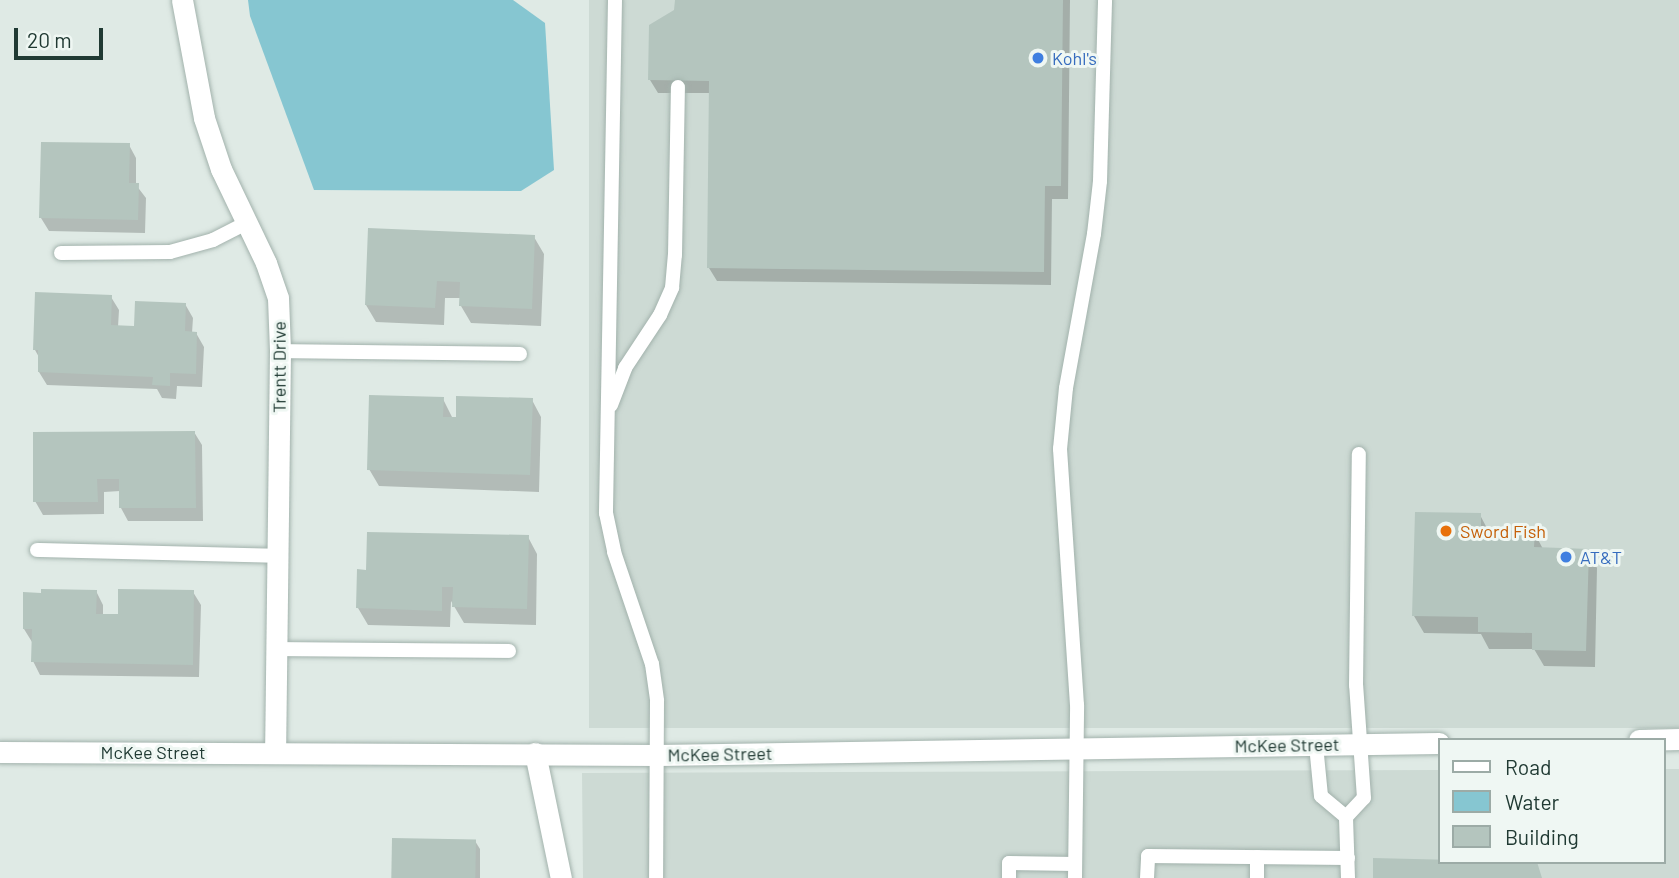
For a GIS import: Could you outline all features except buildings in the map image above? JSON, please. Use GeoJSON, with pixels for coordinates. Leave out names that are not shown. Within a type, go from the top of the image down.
{"type":"FeatureCollection","features":[{"type":"Feature","properties":{"kind":"street","name":"Trentt Drive"},"geometry":{"type":"LineString","coordinates":[[182,0],[204,118],[220,169],[266,263],[278,298],[280,351],[275,751]]}},
{"type":"Feature","properties":{"kind":"street","name":"McKee Street"},"geometry":{"type":"LineString","coordinates":[[0,752],[275,751],[658,755],[1438,743]]}},
{"type":"Feature","properties":{"kind":"street"},"geometry":{"type":"LineString","coordinates":[[535,753],[561,878]]}},
{"type":"Feature","properties":{"kind":"lane"},"geometry":{"type":"LineString","coordinates":[[615,0],[606,513],[614,552],[652,664],[657,701],[656,878]]}},
{"type":"Feature","properties":{"kind":"lane"},"geometry":{"type":"LineString","coordinates":[[1009,878],[1009,863],[1075,871],[1077,748],[1060,449],[1066,388],[1094,234],[1100,181],[1105,0]]}},
{"type":"Feature","properties":{"kind":"lane"},"geometry":{"type":"LineString","coordinates":[[606,431],[612,397],[625,368],[660,315],[672,288],[678,87]]}},
{"type":"Feature","properties":{"kind":"lane"},"geometry":{"type":"LineString","coordinates":[[61,253],[170,252],[213,240],[247,223]]}},
{"type":"Feature","properties":{"kind":"lane"},"geometry":{"type":"LineString","coordinates":[[280,351],[520,354]]}},
{"type":"Feature","properties":{"kind":"lane"},"geometry":{"type":"LineString","coordinates":[[1348,878],[1346,817],[1364,798],[1356,617],[1359,454]]}},
{"type":"Feature","properties":{"kind":"lane"},"geometry":{"type":"LineString","coordinates":[[37,550],[278,556]]}},
{"type":"Feature","properties":{"kind":"lane"},"geometry":{"type":"LineString","coordinates":[[276,649],[509,651]]}},
{"type":"Feature","properties":{"kind":"lane"},"geometry":{"type":"LineString","coordinates":[[1316,745],[1321,796],[1346,817]]}},
{"type":"Feature","properties":{"kind":"lane"},"geometry":{"type":"LineString","coordinates":[[1147,878],[1148,856],[1348,858]]}},
{"type":"Feature","properties":{"kind":"lane"},"geometry":{"type":"LineString","coordinates":[[1256,878],[1257,858]]}},
{"type":"Feature","properties":{"kind":"shaded area"},"geometry":{"type":"Polygon","coordinates":[[[589,0],[1679,0],[1679,728],[589,728],[589,0]]]}},
{"type":"Feature","properties":{"kind":"shaded area"},"geometry":{"type":"Polygon","coordinates":[[[1665,769],[1679,769],[1679,878],[583,878],[582,773],[1438,770],[1438,864],[1665,864],[1665,769]]]}},
{"type":"Feature","properties":{"kind":"water"},"geometry":{"type":"Polygon","coordinates":[[[248,0],[513,0],[545,23],[554,170],[521,191],[314,190],[250,16],[248,0]]]}},
{"type":"Feature","properties":{"kind":"place","name":"Kohl's"},"geometry":{"type":"Point","coordinates":[1038,58]}},
{"type":"Feature","properties":{"kind":"place","name":"Sword Fish"},"geometry":{"type":"Point","coordinates":[1446,531]}},
{"type":"Feature","properties":{"kind":"place","name":"AT&T"},"geometry":{"type":"Point","coordinates":[1566,557]}}]}
